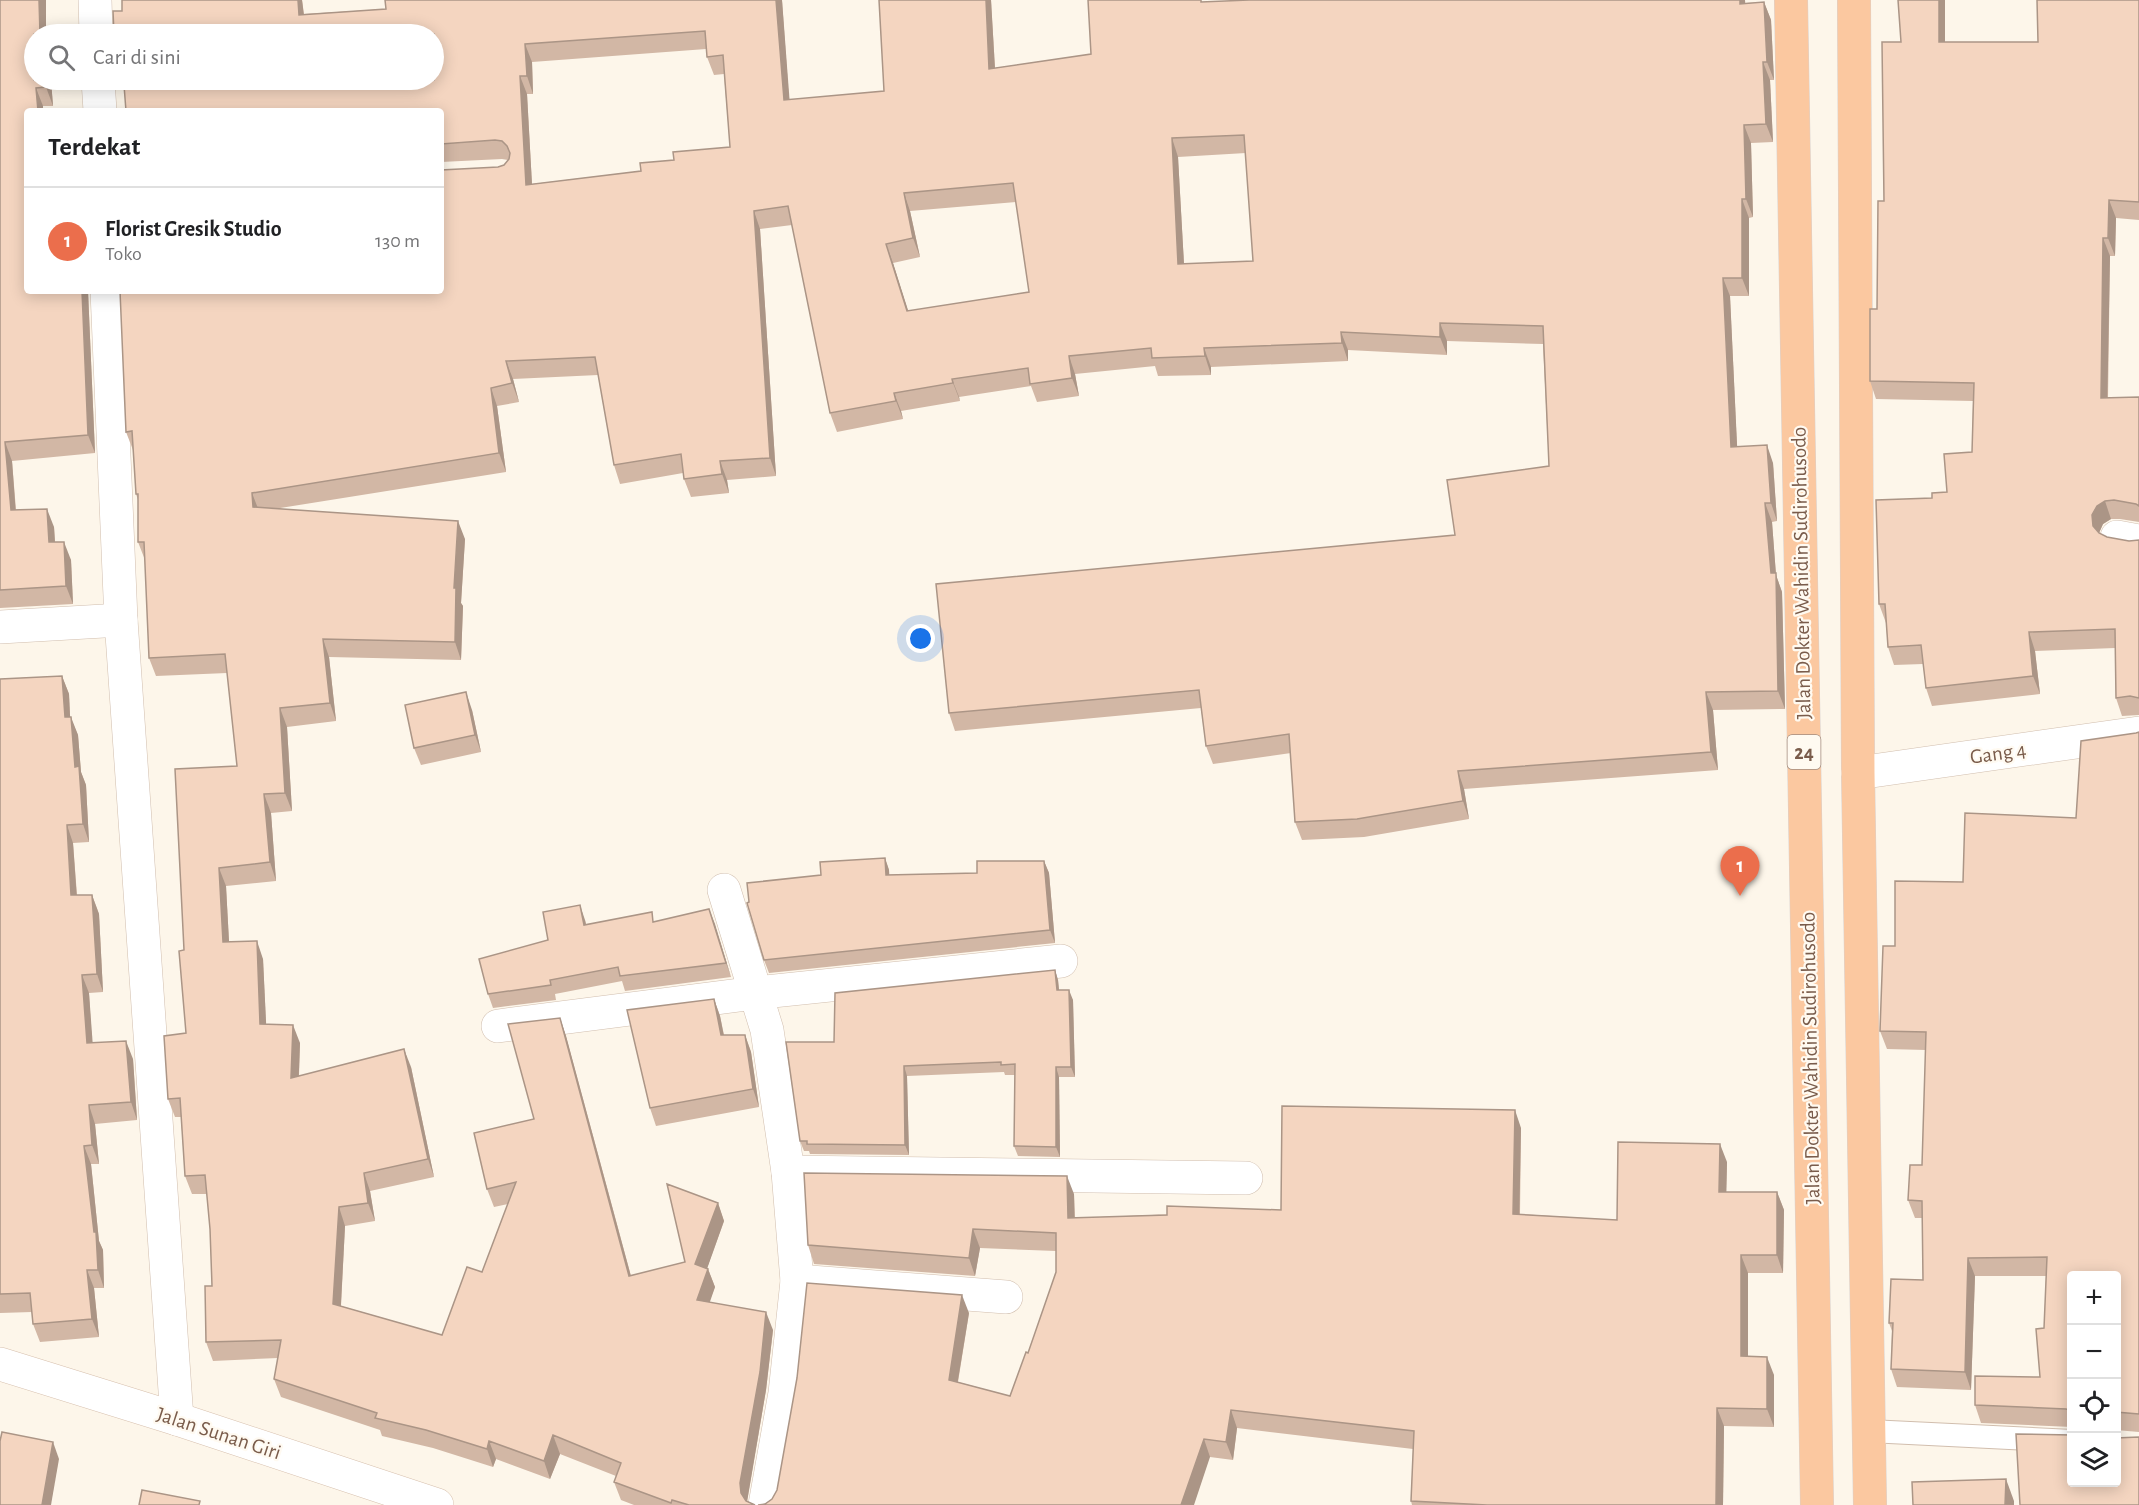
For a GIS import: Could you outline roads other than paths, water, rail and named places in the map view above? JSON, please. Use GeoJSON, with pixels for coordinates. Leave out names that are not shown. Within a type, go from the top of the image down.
{"type":"FeatureCollection","features":[{"type":"Feature","properties":{"kind":"highway","name":"Jalan Dokter Wahidin Sudirohusodo"},"geometry":{"type":"LineString","coordinates":[[1791,0],[1817,1505]]}},
{"type":"Feature","properties":{"kind":"highway"},"geometry":{"type":"LineString","coordinates":[[1854,0],[1858,773],[1870,1505]]}},
{"type":"Feature","properties":{"kind":"street"},"geometry":{"type":"LineString","coordinates":[[95,0],[96,24]]}},
{"type":"Feature","properties":{"kind":"street"},"geometry":{"type":"LineString","coordinates":[[99,90],[100,108]]}},
{"type":"Feature","properties":{"kind":"street"},"geometry":{"type":"LineString","coordinates":[[107,294],[121,620],[177,1419]]}},
{"type":"Feature","properties":{"kind":"street"},"geometry":{"type":"LineString","coordinates":[[0,627],[121,620]]}},
{"type":"Feature","properties":{"kind":"street","name":"Gang 4"},"geometry":{"type":"LineString","coordinates":[[1858,773],[2139,733]]}},
{"type":"Feature","properties":{"kind":"street"},"geometry":{"type":"LineString","coordinates":[[724,890],[767,1030],[788,1172],[797,1281],[785,1394],[765,1505]]}},
{"type":"Feature","properties":{"kind":"street"},"geometry":{"type":"LineString","coordinates":[[498,1026],[755,993],[1061,962]]}},
{"type":"Feature","properties":{"kind":"street"},"geometry":{"type":"LineString","coordinates":[[788,1172],[1246,1178]]}},
{"type":"Feature","properties":{"kind":"street"},"geometry":{"type":"LineString","coordinates":[[797,1281],[1006,1297]]}},
{"type":"Feature","properties":{"kind":"street","name":"Jalan Sunan Giri"},"geometry":{"type":"LineString","coordinates":[[0,1364],[177,1419],[437,1505]]}},
{"type":"Feature","properties":{"kind":"lane"},"geometry":{"type":"LineString","coordinates":[[1869,1431],[2067,1441]]}},
{"type":"Feature","properties":{"kind":"place","name":"Florist Gresik Studio"},"geometry":{"type":"Point","coordinates":[1740,896]}}]}
